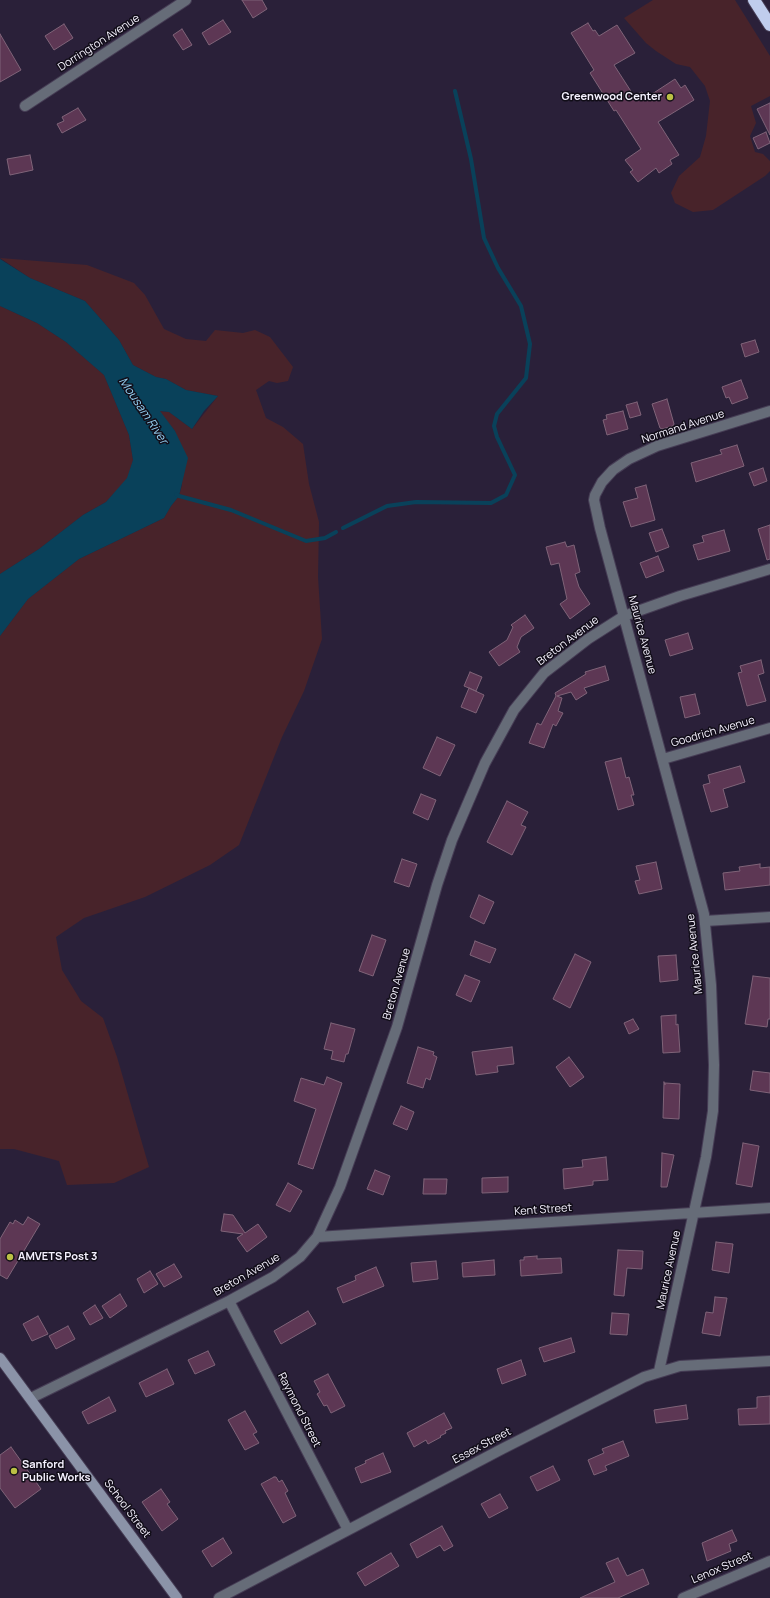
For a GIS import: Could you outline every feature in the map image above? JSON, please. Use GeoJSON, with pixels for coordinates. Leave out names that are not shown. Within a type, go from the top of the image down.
{"type":"FeatureCollection","features":[{"type":"Feature","properties":{"kind":"highway"},"geometry":{"type":"LineString","coordinates":[[754,0],[770,25]]}},
{"type":"Feature","properties":{"kind":"street","name":"Dorrington Avenue"},"geometry":{"type":"LineString","coordinates":[[25,106],[186,0]]}},
{"type":"Feature","properties":{"kind":"street","name":"Normand Avenue"},"geometry":{"type":"LineString","coordinates":[[595,494],[607,476],[629,459],[657,446],[770,411]]}},
{"type":"Feature","properties":{"kind":"street","name":"Maurice Avenue"},"geometry":{"type":"LineString","coordinates":[[595,494],[594,500],[600,528],[663,759],[705,921],[714,1064],[713,1111],[694,1212],[659,1371]]}},
{"type":"Feature","properties":{"kind":"street","name":"Breton Avenue"},"geometry":{"type":"LineString","coordinates":[[31,1398],[229,1301],[273,1277],[300,1257],[317,1237],[341,1184],[397,1027],[437,884],[452,840],[485,763],[514,710],[540,677],[582,644],[624,616],[680,596],[770,569]]}},
{"type":"Feature","properties":{"kind":"street","name":"Goodrich Avenue"},"geometry":{"type":"LineString","coordinates":[[663,759],[770,728]]}},
{"type":"Feature","properties":{"kind":"street"},"geometry":{"type":"LineString","coordinates":[[705,921],[770,917]]}},
{"type":"Feature","properties":{"kind":"street","name":"Kent Street"},"geometry":{"type":"LineString","coordinates":[[317,1237],[770,1208]]}},
{"type":"Feature","properties":{"kind":"street","name":"Raymond Street"},"geometry":{"type":"LineString","coordinates":[[229,1301],[348,1530]]}},
{"type":"Feature","properties":{"kind":"street","name":"School Street"},"geometry":{"type":"LineString","coordinates":[[0,1358],[31,1398],[177,1598]]}},
{"type":"Feature","properties":{"kind":"street","name":"Essex Street"},"geometry":{"type":"LineString","coordinates":[[219,1598],[627,1384],[659,1371],[680,1366],[770,1361]]}},
{"type":"Feature","properties":{"kind":"street","name":"Lenox Street"},"geometry":{"type":"LineString","coordinates":[[686,1597],[770,1561]]}},
{"type":"Feature","properties":{"kind":"shaded area"},"geometry":{"type":"Polygon","coordinates":[[[653,0],[735,0],[770,56],[770,96],[751,106],[756,123],[750,136],[755,152],[763,154],[770,161],[770,171],[765,176],[713,210],[693,212],[675,203],[671,193],[679,176],[700,157],[706,136],[710,101],[705,86],[690,67],[676,64],[656,51],[646,43],[624,18],[653,0]]]}},
{"type":"Feature","properties":{"kind":"shaded area"},"geometry":{"type":"Polygon","coordinates":[[[0,258],[87,265],[134,283],[145,295],[164,329],[186,339],[206,341],[215,330],[243,333],[255,330],[270,337],[293,367],[288,381],[277,383],[269,381],[256,390],[266,418],[283,427],[303,444],[309,484],[319,522],[318,577],[322,639],[304,691],[282,737],[239,845],[210,865],[145,897],[84,918],[56,937],[62,970],[81,1001],[103,1018],[117,1057],[149,1167],[114,1183],[67,1185],[59,1161],[14,1149],[0,1149],[0,636],[28,599],[79,559],[164,518],[179,496],[182,485],[175,431],[159,411],[169,412],[192,429],[218,396],[186,390],[166,379],[156,377],[133,365],[119,340],[85,301],[30,278],[0,258]]]}},
{"type":"Feature","properties":{"kind":"shaded area"},"geometry":{"type":"Polygon","coordinates":[[[0,306],[37,323],[66,342],[104,375],[129,435],[133,460],[128,478],[106,502],[83,515],[39,549],[0,574],[0,306]]]}},
{"type":"Feature","properties":{"kind":"water","name":"Mousam River"},"geometry":{"type":"Polygon","coordinates":[[[0,259],[30,278],[85,301],[119,340],[133,365],[156,377],[166,379],[186,390],[218,396],[204,411],[192,429],[169,412],[160,411],[175,431],[188,458],[179,496],[164,518],[79,559],[28,599],[0,636],[0,574],[39,549],[83,515],[106,502],[127,478],[133,460],[129,435],[104,375],[66,342],[37,323],[0,306],[0,259]]]}},
{"type":"Feature","properties":{"kind":"building"},"geometry":{"type":"Polygon","coordinates":[[[242,0],[262,0],[267,9],[253,18],[242,0]]]}},
{"type":"Feature","properties":{"kind":"building"},"geometry":{"type":"Polygon","coordinates":[[[223,20],[231,32],[209,45],[202,33],[223,20]]]}},
{"type":"Feature","properties":{"kind":"building","name":"Greenwood Center"},"geometry":{"type":"Polygon","coordinates":[[[588,23],[593,31],[595,30],[599,36],[617,25],[635,53],[614,65],[634,96],[642,92],[646,98],[675,79],[681,88],[685,85],[694,100],[658,122],[679,155],[670,160],[672,164],[659,173],[656,168],[638,182],[630,172],[633,170],[625,160],[641,149],[616,110],[614,111],[590,73],[594,70],[571,33],[588,23]]]}},
{"type":"Feature","properties":{"kind":"building"},"geometry":{"type":"Polygon","coordinates":[[[64,24],[73,38],[54,50],[45,36],[64,24]]]}},
{"type":"Feature","properties":{"kind":"building"},"geometry":{"type":"Polygon","coordinates":[[[182,29],[192,45],[183,50],[173,35],[182,29]]]}},
{"type":"Feature","properties":{"kind":"building"},"geometry":{"type":"Polygon","coordinates":[[[0,34],[21,70],[0,82],[0,34]]]}},
{"type":"Feature","properties":{"kind":"building"},"geometry":{"type":"Polygon","coordinates":[[[770,103],[770,135],[757,109],[770,103]]]}},
{"type":"Feature","properties":{"kind":"building"},"geometry":{"type":"Polygon","coordinates":[[[78,108],[86,120],[62,133],[57,124],[64,121],[62,117],[78,108]]]}},
{"type":"Feature","properties":{"kind":"building"},"geometry":{"type":"Polygon","coordinates":[[[766,132],[770,143],[758,149],[753,138],[766,132]]]}},
{"type":"Feature","properties":{"kind":"building"},"geometry":{"type":"Polygon","coordinates":[[[30,155],[33,170],[10,175],[7,159],[30,155]]]}},
{"type":"Feature","properties":{"kind":"building"},"geometry":{"type":"Polygon","coordinates":[[[755,340],[759,352],[745,357],[741,344],[755,340]]]}},
{"type":"Feature","properties":{"kind":"building"},"geometry":{"type":"Polygon","coordinates":[[[741,380],[748,398],[732,404],[729,397],[726,398],[722,387],[741,380]]]}},
{"type":"Feature","properties":{"kind":"building"},"geometry":{"type":"Polygon","coordinates":[[[667,399],[674,424],[673,426],[662,429],[660,428],[652,404],[667,399]]]}},
{"type":"Feature","properties":{"kind":"building"},"geometry":{"type":"Polygon","coordinates":[[[637,402],[641,415],[630,418],[626,405],[637,402]]]}},
{"type":"Feature","properties":{"kind":"building"},"geometry":{"type":"Polygon","coordinates":[[[623,411],[628,429],[607,435],[603,420],[607,419],[606,415],[623,411]]]}},
{"type":"Feature","properties":{"kind":"building"},"geometry":{"type":"Polygon","coordinates":[[[737,445],[744,466],[696,482],[691,463],[722,454],[720,450],[737,445]]]}},
{"type":"Feature","properties":{"kind":"building"},"geometry":{"type":"Polygon","coordinates":[[[763,468],[767,481],[754,486],[749,473],[763,468]]]}},
{"type":"Feature","properties":{"kind":"building"},"geometry":{"type":"Polygon","coordinates":[[[646,485],[655,520],[631,527],[623,502],[638,498],[635,488],[646,485]]]}},
{"type":"Feature","properties":{"kind":"building"},"geometry":{"type":"Polygon","coordinates":[[[770,525],[770,559],[767,560],[758,529],[770,525]]]}},
{"type":"Feature","properties":{"kind":"building"},"geometry":{"type":"Polygon","coordinates":[[[662,529],[669,547],[656,552],[649,533],[662,529]]]}},
{"type":"Feature","properties":{"kind":"building"},"geometry":{"type":"Polygon","coordinates":[[[724,530],[730,551],[698,560],[693,545],[704,542],[702,536],[724,530]]]}},
{"type":"Feature","properties":{"kind":"building"},"geometry":{"type":"Polygon","coordinates":[[[565,542],[567,547],[574,545],[580,572],[575,574],[579,587],[590,604],[570,619],[560,604],[567,599],[559,563],[551,565],[546,547],[565,542]]]}},
{"type":"Feature","properties":{"kind":"building"},"geometry":{"type":"Polygon","coordinates":[[[658,556],[664,571],[646,578],[640,563],[658,556]]]}},
{"type":"Feature","properties":{"kind":"building"},"geometry":{"type":"Polygon","coordinates":[[[525,615],[534,628],[521,637],[517,647],[520,652],[499,666],[489,652],[507,640],[513,627],[511,625],[525,615]]]}},
{"type":"Feature","properties":{"kind":"building"},"geometry":{"type":"Polygon","coordinates":[[[688,633],[693,649],[670,656],[665,640],[688,633]]]}},
{"type":"Feature","properties":{"kind":"building"},"geometry":{"type":"Polygon","coordinates":[[[761,660],[764,673],[758,675],[766,701],[747,706],[738,673],[742,672],[740,666],[761,660]]]}},
{"type":"Feature","properties":{"kind":"building"},"geometry":{"type":"Polygon","coordinates":[[[605,666],[609,680],[584,688],[587,693],[576,700],[571,692],[557,696],[562,698],[558,711],[563,713],[556,726],[553,724],[544,748],[529,743],[537,723],[541,725],[556,696],[555,693],[586,674],[585,672],[605,666]]]}},
{"type":"Feature","properties":{"kind":"building"},"geometry":{"type":"Polygon","coordinates":[[[470,672],[482,677],[476,691],[464,686],[470,672]]]}},
{"type":"Feature","properties":{"kind":"building"},"geometry":{"type":"Polygon","coordinates":[[[469,688],[484,695],[476,713],[461,707],[469,688]]]}},
{"type":"Feature","properties":{"kind":"building"},"geometry":{"type":"Polygon","coordinates":[[[695,694],[700,714],[685,718],[680,697],[695,694]]]}},
{"type":"Feature","properties":{"kind":"building"},"geometry":{"type":"Polygon","coordinates":[[[437,737],[455,745],[440,776],[423,768],[437,737]]]}},
{"type":"Feature","properties":{"kind":"building"},"geometry":{"type":"Polygon","coordinates":[[[621,758],[626,778],[629,777],[634,795],[631,795],[634,805],[618,810],[605,762],[621,758]]]}},
{"type":"Feature","properties":{"kind":"building"},"geometry":{"type":"Polygon","coordinates":[[[740,766],[745,782],[723,789],[728,807],[711,812],[703,785],[710,783],[708,775],[740,766]]]}},
{"type":"Feature","properties":{"kind":"building"},"geometry":{"type":"Polygon","coordinates":[[[421,794],[436,800],[428,820],[413,813],[421,794]]]}},
{"type":"Feature","properties":{"kind":"building"},"geometry":{"type":"Polygon","coordinates":[[[507,801],[528,812],[521,825],[526,827],[512,855],[487,842],[507,801]]]}},
{"type":"Feature","properties":{"kind":"building"},"geometry":{"type":"Polygon","coordinates":[[[402,859],[417,864],[409,887],[394,882],[402,859]]]}},
{"type":"Feature","properties":{"kind":"building"},"geometry":{"type":"Polygon","coordinates":[[[656,862],[662,889],[639,894],[635,881],[640,880],[636,866],[656,862]]]}},
{"type":"Feature","properties":{"kind":"building"},"geometry":{"type":"Polygon","coordinates":[[[760,864],[760,868],[770,867],[770,885],[725,890],[723,873],[740,871],[739,867],[760,864]]]}},
{"type":"Feature","properties":{"kind":"building"},"geometry":{"type":"Polygon","coordinates":[[[479,895],[494,902],[484,924],[470,917],[479,895]]]}},
{"type":"Feature","properties":{"kind":"building"},"geometry":{"type":"Polygon","coordinates":[[[372,935],[386,940],[373,976],[359,971],[372,935]]]}},
{"type":"Feature","properties":{"kind":"building"},"geometry":{"type":"Polygon","coordinates":[[[475,941],[496,949],[490,963],[470,955],[475,941]]]}},
{"type":"Feature","properties":{"kind":"building"},"geometry":{"type":"Polygon","coordinates":[[[575,954],[591,962],[570,1008],[553,999],[575,954]]]}},
{"type":"Feature","properties":{"kind":"building"},"geometry":{"type":"Polygon","coordinates":[[[676,955],[678,980],[660,982],[658,956],[676,955]]]}},
{"type":"Feature","properties":{"kind":"building"},"geometry":{"type":"Polygon","coordinates":[[[465,975],[480,981],[471,1002],[456,995],[465,975]]]}},
{"type":"Feature","properties":{"kind":"building"},"geometry":{"type":"Polygon","coordinates":[[[753,976],[770,978],[770,1019],[768,1019],[767,1027],[745,1024],[753,976]]]}},
{"type":"Feature","properties":{"kind":"building"},"geometry":{"type":"Polygon","coordinates":[[[676,1015],[680,1052],[663,1053],[661,1016],[676,1015]]]}},
{"type":"Feature","properties":{"kind":"building"},"geometry":{"type":"Polygon","coordinates":[[[633,1019],[639,1029],[629,1034],[624,1023],[633,1019]]]}},
{"type":"Feature","properties":{"kind":"building"},"geometry":{"type":"Polygon","coordinates":[[[331,1023],[355,1029],[348,1054],[346,1054],[344,1062],[331,1059],[333,1051],[324,1049],[331,1023]]]}},
{"type":"Feature","properties":{"kind":"building"},"geometry":{"type":"Polygon","coordinates":[[[418,1047],[434,1052],[433,1055],[437,1057],[430,1080],[426,1078],[423,1088],[407,1083],[418,1047]]]}},
{"type":"Feature","properties":{"kind":"building"},"geometry":{"type":"Polygon","coordinates":[[[512,1047],[514,1064],[497,1066],[498,1072],[476,1075],[472,1052],[512,1047]]]}},
{"type":"Feature","properties":{"kind":"building"},"geometry":{"type":"Polygon","coordinates":[[[569,1057],[584,1077],[570,1087],[556,1067],[569,1057]]]}},
{"type":"Feature","properties":{"kind":"building"},"geometry":{"type":"Polygon","coordinates":[[[753,1071],[770,1073],[770,1093],[750,1090],[753,1071]]]}},
{"type":"Feature","properties":{"kind":"building"},"geometry":{"type":"Polygon","coordinates":[[[327,1077],[342,1083],[313,1169],[298,1164],[316,1109],[294,1101],[301,1078],[324,1085],[327,1077]]]}},
{"type":"Feature","properties":{"kind":"building"},"geometry":{"type":"Polygon","coordinates":[[[664,1082],[665,1085],[665,1083],[680,1084],[679,1119],[663,1118],[664,1082]]]}},
{"type":"Feature","properties":{"kind":"building"},"geometry":{"type":"Polygon","coordinates":[[[401,1106],[414,1112],[407,1130],[393,1124],[401,1106]]]}},
{"type":"Feature","properties":{"kind":"building"},"geometry":{"type":"Polygon","coordinates":[[[743,1143],[759,1146],[752,1187],[736,1184],[743,1143]]]}},
{"type":"Feature","properties":{"kind":"building"},"geometry":{"type":"Polygon","coordinates":[[[662,1153],[674,1155],[667,1187],[661,1187],[662,1153]]]}},
{"type":"Feature","properties":{"kind":"building"},"geometry":{"type":"Polygon","coordinates":[[[606,1157],[608,1180],[593,1181],[593,1185],[564,1189],[563,1169],[583,1167],[582,1160],[606,1157]]]}},
{"type":"Feature","properties":{"kind":"building"},"geometry":{"type":"Polygon","coordinates":[[[375,1170],[390,1176],[383,1195],[367,1189],[375,1170]]]}},
{"type":"Feature","properties":{"kind":"building"},"geometry":{"type":"Polygon","coordinates":[[[508,1177],[508,1192],[482,1193],[482,1178],[508,1177]]]}},
{"type":"Feature","properties":{"kind":"building"},"geometry":{"type":"Polygon","coordinates":[[[424,1179],[447,1179],[446,1194],[423,1194],[424,1179]]]}},
{"type":"Feature","properties":{"kind":"building"},"geometry":{"type":"Polygon","coordinates":[[[288,1183],[302,1191],[290,1212],[276,1205],[288,1183]]]}},
{"type":"Feature","properties":{"kind":"building"},"geometry":{"type":"Polygon","coordinates":[[[224,1214],[233,1215],[245,1233],[258,1224],[267,1237],[247,1252],[237,1238],[243,1234],[221,1231],[224,1214]]]}},
{"type":"Feature","properties":{"kind":"building","name":"AMVETS Post 3"},"geometry":{"type":"Polygon","coordinates":[[[28,1217],[40,1224],[7,1279],[0,1275],[0,1239],[10,1222],[13,1224],[15,1220],[23,1225],[28,1217]]]}},
{"type":"Feature","properties":{"kind":"building"},"geometry":{"type":"Polygon","coordinates":[[[716,1242],[733,1244],[729,1273],[712,1270],[716,1242]]]}},
{"type":"Feature","properties":{"kind":"building"},"geometry":{"type":"Polygon","coordinates":[[[618,1250],[643,1251],[642,1269],[627,1268],[624,1296],[614,1295],[618,1250]]]}},
{"type":"Feature","properties":{"kind":"building"},"geometry":{"type":"Polygon","coordinates":[[[537,1256],[537,1259],[561,1258],[562,1273],[521,1276],[520,1260],[524,1260],[524,1257],[537,1256]]]}},
{"type":"Feature","properties":{"kind":"building"},"geometry":{"type":"Polygon","coordinates":[[[494,1260],[495,1275],[463,1277],[462,1263],[494,1260]]]}},
{"type":"Feature","properties":{"kind":"building"},"geometry":{"type":"Polygon","coordinates":[[[436,1261],[438,1279],[413,1282],[411,1263],[436,1261]]]}},
{"type":"Feature","properties":{"kind":"building"},"geometry":{"type":"Polygon","coordinates":[[[174,1264],[182,1277],[164,1287],[156,1274],[174,1264]]]}},
{"type":"Feature","properties":{"kind":"building"},"geometry":{"type":"Polygon","coordinates":[[[376,1267],[384,1286],[343,1303],[337,1288],[356,1280],[355,1276],[376,1267]]]}},
{"type":"Feature","properties":{"kind":"building"},"geometry":{"type":"Polygon","coordinates":[[[150,1271],[158,1284],[144,1293],[137,1279],[150,1271]]]}},
{"type":"Feature","properties":{"kind":"building"},"geometry":{"type":"Polygon","coordinates":[[[120,1294],[127,1306],[110,1318],[102,1306],[120,1294]]]}},
{"type":"Feature","properties":{"kind":"building"},"geometry":{"type":"Polygon","coordinates":[[[715,1297],[727,1298],[720,1336],[702,1333],[706,1312],[713,1313],[715,1297]]]}},
{"type":"Feature","properties":{"kind":"building"},"geometry":{"type":"Polygon","coordinates":[[[95,1305],[103,1318],[90,1325],[83,1313],[95,1305]]]}},
{"type":"Feature","properties":{"kind":"building"},"geometry":{"type":"Polygon","coordinates":[[[308,1311],[316,1324],[281,1344],[274,1331],[308,1311]]]}},
{"type":"Feature","properties":{"kind":"building"},"geometry":{"type":"Polygon","coordinates":[[[612,1313],[629,1314],[627,1335],[610,1334],[612,1313]]]}},
{"type":"Feature","properties":{"kind":"building"},"geometry":{"type":"Polygon","coordinates":[[[38,1316],[48,1334],[32,1341],[23,1324],[38,1316]]]}},
{"type":"Feature","properties":{"kind":"building"},"geometry":{"type":"Polygon","coordinates":[[[68,1326],[75,1339],[56,1349],[49,1336],[68,1326]]]}},
{"type":"Feature","properties":{"kind":"building"},"geometry":{"type":"Polygon","coordinates":[[[571,1338],[575,1352],[544,1362],[539,1348],[571,1338]]]}},
{"type":"Feature","properties":{"kind":"building"},"geometry":{"type":"Polygon","coordinates":[[[208,1351],[215,1365],[195,1374],[188,1360],[208,1351]]]}},
{"type":"Feature","properties":{"kind":"building"},"geometry":{"type":"Polygon","coordinates":[[[521,1360],[526,1375],[502,1384],[497,1369],[521,1360]]]}},
{"type":"Feature","properties":{"kind":"building"},"geometry":{"type":"Polygon","coordinates":[[[167,1369],[174,1384],[146,1397],[139,1383],[167,1369]]]}},
{"type":"Feature","properties":{"kind":"building"},"geometry":{"type":"Polygon","coordinates":[[[328,1374],[345,1406],[331,1413],[327,1405],[324,1406],[317,1394],[320,1392],[314,1381],[328,1374]]]}},
{"type":"Feature","properties":{"kind":"building"},"geometry":{"type":"Polygon","coordinates":[[[770,1396],[770,1424],[739,1425],[738,1409],[757,1408],[757,1397],[770,1396]]]}},
{"type":"Feature","properties":{"kind":"building"},"geometry":{"type":"Polygon","coordinates":[[[109,1397],[116,1411],[88,1424],[82,1412],[109,1397]]]}},
{"type":"Feature","properties":{"kind":"building"},"geometry":{"type":"Polygon","coordinates":[[[686,1405],[688,1419],[656,1423],[654,1410],[686,1405]]]}},
{"type":"Feature","properties":{"kind":"building"},"geometry":{"type":"Polygon","coordinates":[[[245,1411],[257,1432],[253,1434],[259,1443],[245,1450],[228,1420],[245,1411]]]}},
{"type":"Feature","properties":{"kind":"building"},"geometry":{"type":"Polygon","coordinates":[[[444,1413],[452,1428],[445,1431],[446,1433],[440,1436],[441,1437],[428,1444],[426,1440],[414,1447],[407,1433],[444,1413]]]}},
{"type":"Feature","properties":{"kind":"building"},"geometry":{"type":"Polygon","coordinates":[[[623,1441],[629,1456],[605,1466],[607,1470],[594,1475],[588,1460],[604,1453],[602,1449],[623,1441]]]}},
{"type":"Feature","properties":{"kind":"building","name":"Sanford Public Works"},"geometry":{"type":"Polygon","coordinates":[[[11,1447],[41,1489],[15,1508],[0,1488],[0,1455],[11,1447]]]}},
{"type":"Feature","properties":{"kind":"building"},"geometry":{"type":"Polygon","coordinates":[[[383,1453],[391,1472],[361,1483],[355,1468],[366,1463],[365,1461],[383,1453]]]}},
{"type":"Feature","properties":{"kind":"building"},"geometry":{"type":"Polygon","coordinates":[[[553,1466],[560,1480],[537,1491],[530,1477],[553,1466]]]}},
{"type":"Feature","properties":{"kind":"building"},"geometry":{"type":"Polygon","coordinates":[[[276,1477],[279,1482],[282,1480],[288,1491],[285,1493],[296,1516],[283,1523],[261,1484],[276,1477]]]}},
{"type":"Feature","properties":{"kind":"building"},"geometry":{"type":"Polygon","coordinates":[[[161,1489],[170,1502],[167,1504],[178,1519],[162,1531],[142,1502],[161,1489]]]}},
{"type":"Feature","properties":{"kind":"building"},"geometry":{"type":"Polygon","coordinates":[[[500,1494],[508,1508],[489,1518],[481,1504],[500,1494]]]}},
{"type":"Feature","properties":{"kind":"building"},"geometry":{"type":"Polygon","coordinates":[[[442,1526],[453,1546],[444,1551],[440,1545],[417,1558],[410,1544],[442,1526]]]}},
{"type":"Feature","properties":{"kind":"building"},"geometry":{"type":"Polygon","coordinates":[[[732,1530],[737,1541],[729,1544],[731,1551],[707,1561],[702,1543],[732,1530]]]}},
{"type":"Feature","properties":{"kind":"building"},"geometry":{"type":"Polygon","coordinates":[[[223,1538],[232,1553],[212,1567],[202,1551],[223,1538]]]}},
{"type":"Feature","properties":{"kind":"building"},"geometry":{"type":"Polygon","coordinates":[[[391,1553],[399,1566],[365,1586],[357,1573],[391,1553]]]}},
{"type":"Feature","properties":{"kind":"building"},"geometry":{"type":"Polygon","coordinates":[[[618,1558],[627,1576],[643,1569],[649,1584],[618,1598],[580,1598],[615,1582],[606,1563],[618,1558]]]}},
{"type":"Feature","properties":{"kind":"waterway"},"geometry":{"type":"LineString","coordinates":[[343,528],[387,506],[416,502],[491,503],[506,495],[515,475],[497,437],[494,426],[497,414],[526,378],[530,344],[521,306],[498,268],[484,238],[471,159],[455,91]]}},
{"type":"Feature","properties":{"kind":"waterway"},"geometry":{"type":"LineString","coordinates":[[176,494],[231,510],[306,541],[325,538],[336,532]]}},
{"type":"Feature","properties":{"kind":"place","name":"Greenwood Center"},"geometry":{"type":"Point","coordinates":[670,97]}},
{"type":"Feature","properties":{"kind":"place","name":"AMVETS Post 3"},"geometry":{"type":"Point","coordinates":[10,1257]}},
{"type":"Feature","properties":{"kind":"place","name":"Sanford Public Works"},"geometry":{"type":"Point","coordinates":[14,1471]}}]}
